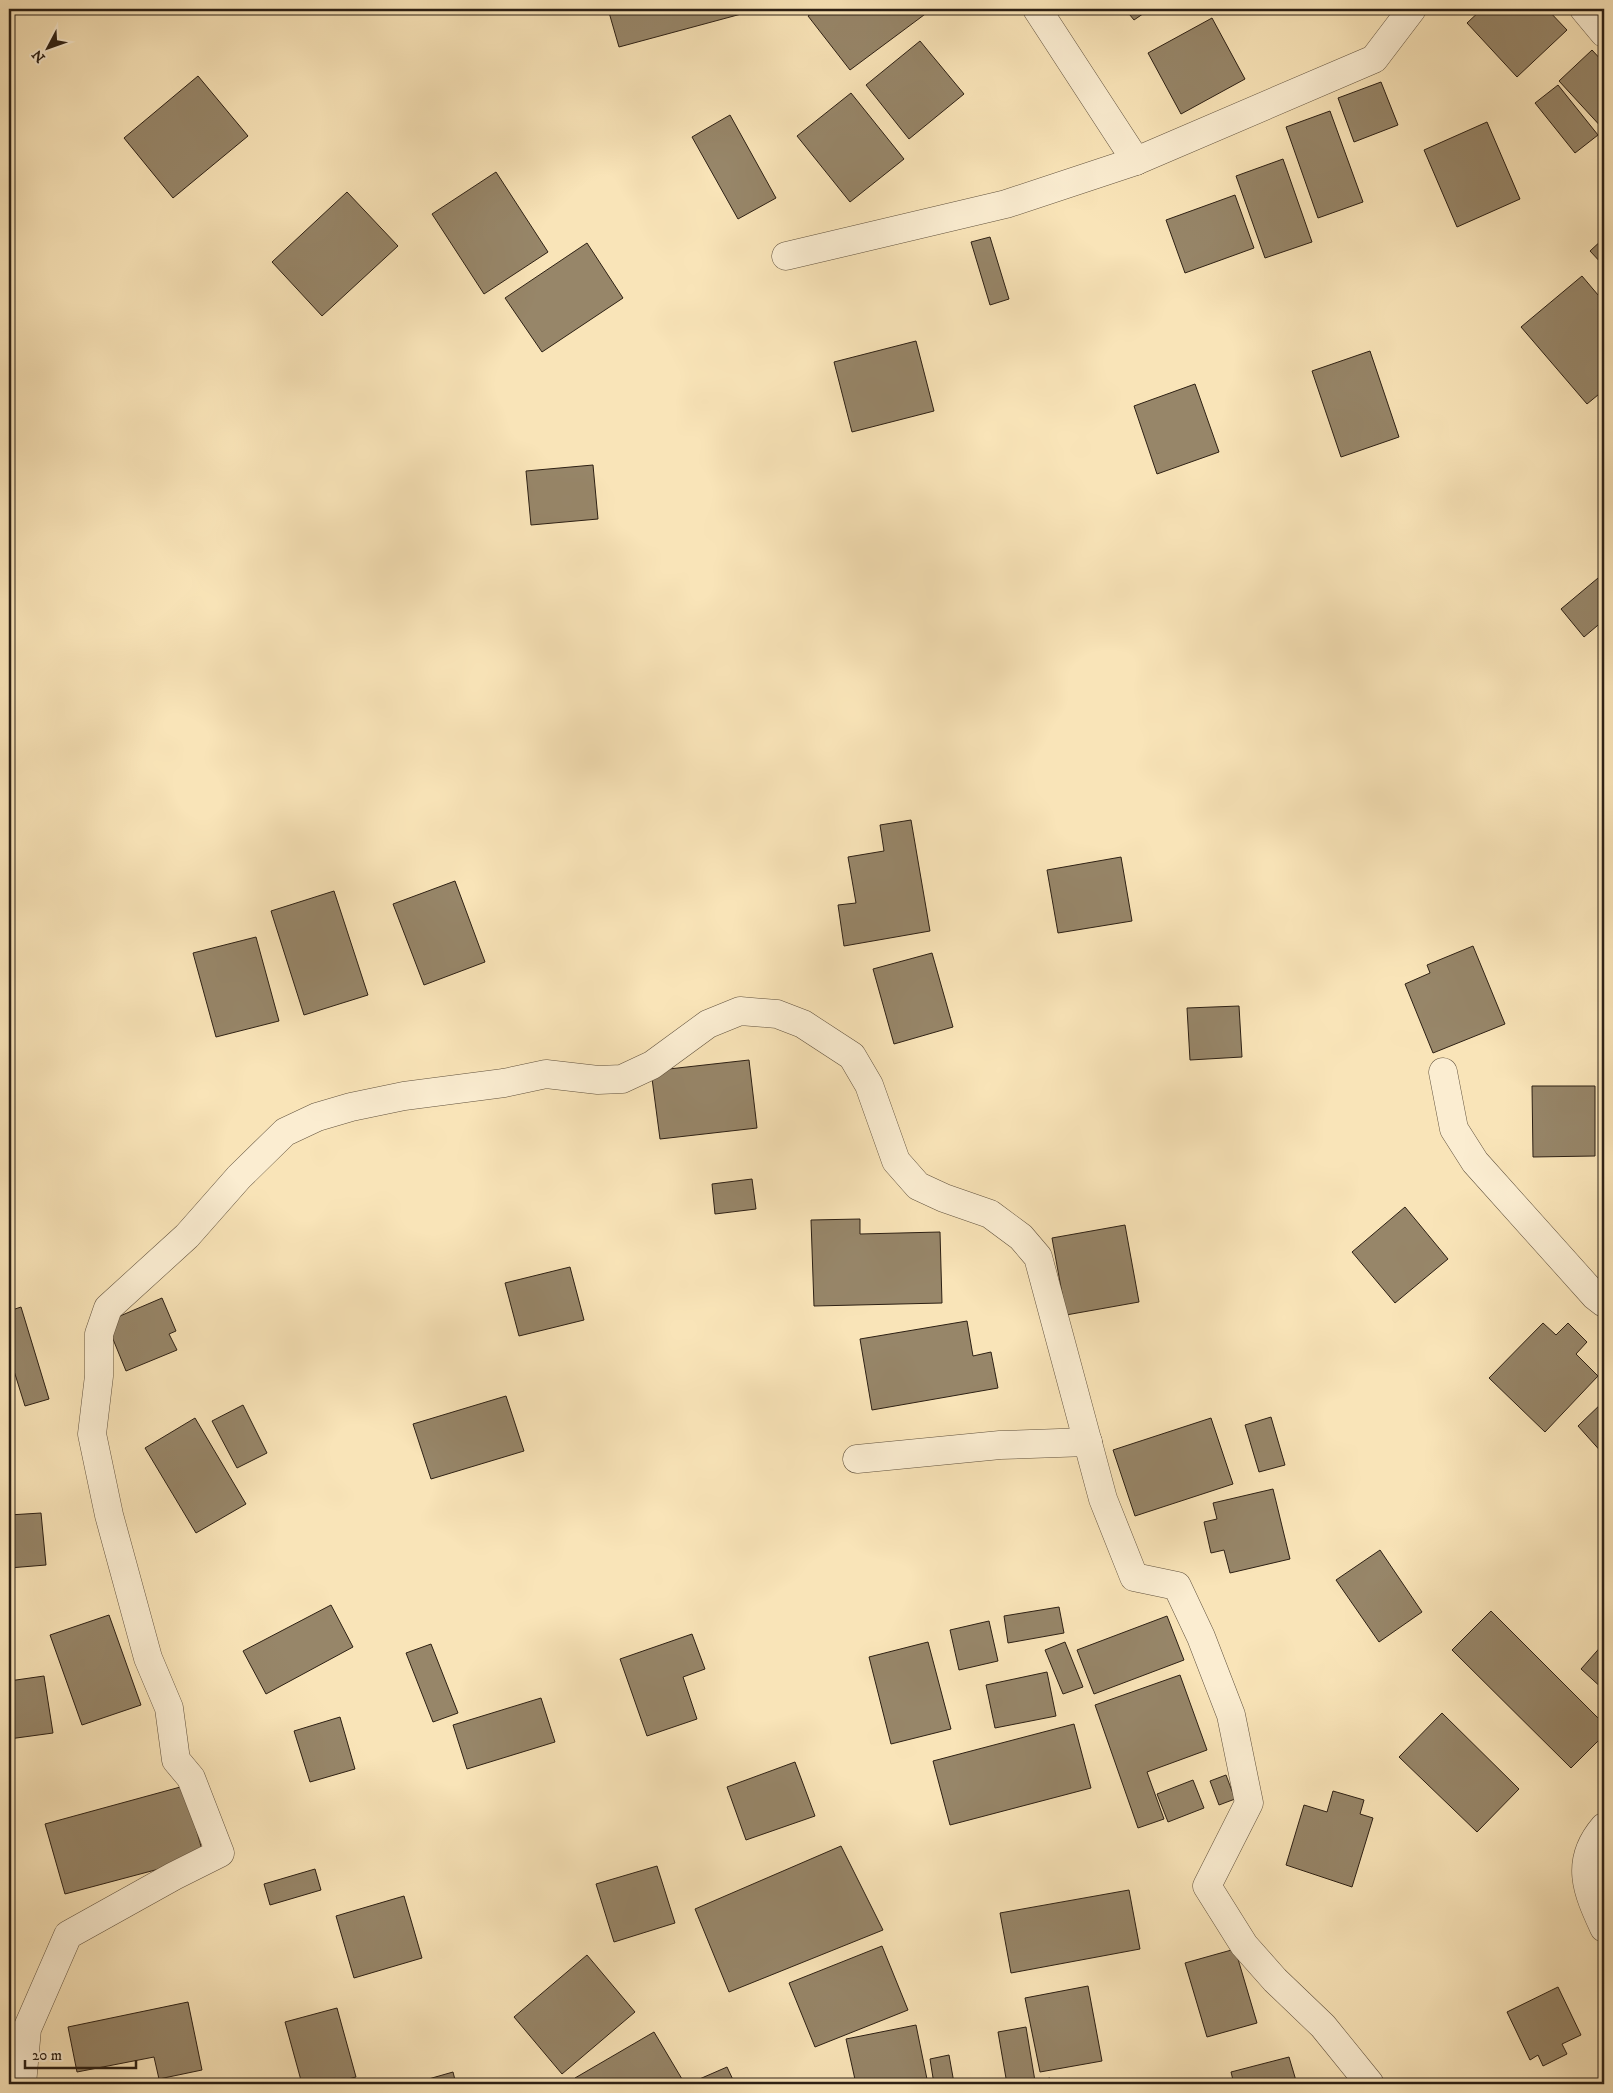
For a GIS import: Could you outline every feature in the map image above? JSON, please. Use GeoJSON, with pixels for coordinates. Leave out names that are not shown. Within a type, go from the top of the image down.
{"type":"FeatureCollection","features":[{"type":"Feature","properties":{"kind":"street"},"geometry":{"type":"LineString","coordinates":[[1037,9],[1136,161]]}},
{"type":"Feature","properties":{"kind":"street"},"geometry":{"type":"LineString","coordinates":[[786,256],[1006,204],[1136,161],[1374,59],[1412,9]]}},
{"type":"Feature","properties":{"kind":"street"},"geometry":{"type":"LineString","coordinates":[[1584,9],[1604,33]]}},
{"type":"Feature","properties":{"kind":"street"},"geometry":{"type":"LineString","coordinates":[[22,2084],[27,2029],[68,1935],[174,1876],[220,1853],[191,1778],[176,1760],[169,1708],[148,1658],[109,1515],[92,1434],[98,1376],[99,1334],[108,1308],[187,1236],[239,1176],[285,1132],[317,1117],[404,1096],[546,1074],[598,1080],[622,1080],[652,1065],[708,1024],[740,1011],[777,1014],[804,1024],[852,1056],[869,1085],[896,1161],[918,1186],[944,1198],[990,1214],[1021,1237],[1038,1257],[1103,1498],[1134,1577],[1177,1586],[1201,1637],[1231,1716],[1249,1803],[1207,1886],[1244,1944],[1275,1980],[1323,2026],[1370,2084]]}},
{"type":"Feature","properties":{"kind":"street"},"geometry":{"type":"LineString","coordinates":[[1443,1072],[1454,1129],[1475,1162],[1594,1296],[1604,1303]]}},
{"type":"Feature","properties":{"kind":"street"},"geometry":{"type":"LineString","coordinates":[[857,1459],[1000,1445],[1088,1442]]}},
{"type":"Feature","properties":{"kind":"street"},"geometry":{"type":"LineString","coordinates":[[1604,1827],[1594,1839],[1585,1859],[1589,1893],[1604,1928]]}},
{"type":"Feature","properties":{"kind":"building"},"geometry":{"type":"Polygon","coordinates":[[[608,9],[755,9],[756,10],[619,47],[608,9]]]}},
{"type":"Feature","properties":{"kind":"building"},"geometry":{"type":"Polygon","coordinates":[[[818,9],[932,9],[850,70],[808,16],[818,9]]]}},
{"type":"Feature","properties":{"kind":"building"},"geometry":{"type":"Polygon","coordinates":[[[1125,9],[1150,9],[1134,20],[1125,9]]]}},
{"type":"Feature","properties":{"kind":"building"},"geometry":{"type":"Polygon","coordinates":[[[1482,9],[1547,9],[1567,30],[1517,77],[1467,23],[1482,9]]]}},
{"type":"Feature","properties":{"kind":"building"},"geometry":{"type":"Polygon","coordinates":[[[1212,18],[1245,79],[1181,114],[1148,53],[1212,18]]]}},
{"type":"Feature","properties":{"kind":"building"},"geometry":{"type":"Polygon","coordinates":[[[920,41],[964,94],[909,139],[866,85],[920,41]]]}},
{"type":"Feature","properties":{"kind":"building"},"geometry":{"type":"Polygon","coordinates":[[[1592,50],[1604,63],[1604,130],[1559,81],[1592,50]]]}},
{"type":"Feature","properties":{"kind":"building"},"geometry":{"type":"Polygon","coordinates":[[[198,76],[248,136],[173,198],[124,138],[198,76]]]}},
{"type":"Feature","properties":{"kind":"building"},"geometry":{"type":"Polygon","coordinates":[[[1381,82],[1398,125],[1354,142],[1338,98],[1381,82]]]}},
{"type":"Feature","properties":{"kind":"building"},"geometry":{"type":"Polygon","coordinates":[[[1558,85],[1598,135],[1575,153],[1535,103],[1558,85]]]}},
{"type":"Feature","properties":{"kind":"building"},"geometry":{"type":"Polygon","coordinates":[[[851,93],[904,159],[850,202],[797,136],[851,93]]]}},
{"type":"Feature","properties":{"kind":"building"},"geometry":{"type":"Polygon","coordinates":[[[1330,111],[1363,202],[1318,218],[1286,127],[1330,111]]]}},
{"type":"Feature","properties":{"kind":"building"},"geometry":{"type":"Polygon","coordinates":[[[730,115],[776,198],[738,219],[692,137],[730,115]]]}},
{"type":"Feature","properties":{"kind":"building"},"geometry":{"type":"Polygon","coordinates":[[[1487,122],[1520,199],[1457,227],[1424,150],[1487,122]]]}},
{"type":"Feature","properties":{"kind":"building"},"geometry":{"type":"Polygon","coordinates":[[[1283,159],[1312,242],[1265,258],[1236,176],[1283,159]]]}},
{"type":"Feature","properties":{"kind":"building"},"geometry":{"type":"Polygon","coordinates":[[[496,172],[548,252],[484,294],[432,214],[496,172]]]}},
{"type":"Feature","properties":{"kind":"building"},"geometry":{"type":"Polygon","coordinates":[[[347,192],[398,246],[322,316],[272,262],[347,192]]]}},
{"type":"Feature","properties":{"kind":"building"},"geometry":{"type":"Polygon","coordinates":[[[1235,195],[1254,248],[1185,273],[1166,220],[1235,195]]]}},
{"type":"Feature","properties":{"kind":"building"},"geometry":{"type":"Polygon","coordinates":[[[990,237],[1009,299],[990,305],[971,242],[990,237]]]}},
{"type":"Feature","properties":{"kind":"building"},"geometry":{"type":"Polygon","coordinates":[[[1604,238],[1604,266],[1590,251],[1604,238]]]}},
{"type":"Feature","properties":{"kind":"building"},"geometry":{"type":"Polygon","coordinates":[[[587,243],[623,298],[542,352],[505,298],[587,243]]]}},
{"type":"Feature","properties":{"kind":"building"},"geometry":{"type":"Polygon","coordinates":[[[1582,276],[1604,302],[1604,390],[1587,404],[1521,327],[1582,276]]]}},
{"type":"Feature","properties":{"kind":"building"},"geometry":{"type":"Polygon","coordinates":[[[916,341],[934,411],[852,432],[834,362],[916,341]]]}},
{"type":"Feature","properties":{"kind":"building"},"geometry":{"type":"Polygon","coordinates":[[[1370,351],[1399,437],[1341,457],[1312,371],[1370,351]]]}},
{"type":"Feature","properties":{"kind":"building"},"geometry":{"type":"Polygon","coordinates":[[[1195,384],[1219,452],[1157,474],[1134,406],[1195,384]]]}},
{"type":"Feature","properties":{"kind":"building"},"geometry":{"type":"Polygon","coordinates":[[[593,465],[598,519],[531,525],[526,471],[593,465]]]}},
{"type":"Feature","properties":{"kind":"building"},"geometry":{"type":"Polygon","coordinates":[[[1604,573],[1604,620],[1584,637],[1561,609],[1604,573]]]}},
{"type":"Feature","properties":{"kind":"building"},"geometry":{"type":"Polygon","coordinates":[[[911,820],[930,931],[844,946],[838,905],[856,903],[848,857],[884,851],[880,825],[911,820]]]}},
{"type":"Feature","properties":{"kind":"building"},"geometry":{"type":"Polygon","coordinates":[[[1121,857],[1132,921],[1058,933],[1047,870],[1121,857]]]}},
{"type":"Feature","properties":{"kind":"building"},"geometry":{"type":"Polygon","coordinates":[[[455,881],[485,962],[424,985],[393,904],[455,881]]]}},
{"type":"Feature","properties":{"kind":"building"},"geometry":{"type":"Polygon","coordinates":[[[334,891],[368,995],[304,1015],[271,911],[334,891]]]}},
{"type":"Feature","properties":{"kind":"building"},"geometry":{"type":"Polygon","coordinates":[[[256,937],[279,1021],[216,1037],[193,953],[256,937]]]}},
{"type":"Feature","properties":{"kind":"building"},"geometry":{"type":"Polygon","coordinates":[[[1473,946],[1505,1024],[1433,1053],[1405,984],[1430,973],[1427,965],[1473,946]]]}},
{"type":"Feature","properties":{"kind":"building"},"geometry":{"type":"Polygon","coordinates":[[[932,953],[953,1027],[894,1044],[873,969],[932,953]]]}},
{"type":"Feature","properties":{"kind":"building"},"geometry":{"type":"Polygon","coordinates":[[[1239,1006],[1242,1057],[1190,1060],[1187,1008],[1239,1006]]]}},
{"type":"Feature","properties":{"kind":"building"},"geometry":{"type":"Polygon","coordinates":[[[749,1060],[757,1128],[660,1139],[651,1071],[749,1060]]]}},
{"type":"Feature","properties":{"kind":"building"},"geometry":{"type":"Polygon","coordinates":[[[1532,1086],[1595,1086],[1595,1156],[1533,1157],[1532,1086]]]}},
{"type":"Feature","properties":{"kind":"building"},"geometry":{"type":"Polygon","coordinates":[[[752,1179],[756,1209],[715,1214],[712,1184],[752,1179]]]}},
{"type":"Feature","properties":{"kind":"building"},"geometry":{"type":"Polygon","coordinates":[[[1405,1207],[1448,1259],[1395,1303],[1352,1252],[1405,1207]]]}},
{"type":"Feature","properties":{"kind":"building"},"geometry":{"type":"Polygon","coordinates":[[[860,1219],[860,1234],[940,1232],[942,1303],[814,1306],[811,1220],[860,1219]]]}},
{"type":"Feature","properties":{"kind":"building"},"geometry":{"type":"Polygon","coordinates":[[[1125,1225],[1139,1302],[1066,1315],[1052,1238],[1125,1225]]]}},
{"type":"Feature","properties":{"kind":"building"},"geometry":{"type":"Polygon","coordinates":[[[570,1267],[584,1320],[519,1336],[505,1283],[570,1267]]]}},
{"type":"Feature","properties":{"kind":"building"},"geometry":{"type":"Polygon","coordinates":[[[162,1298],[176,1331],[169,1334],[177,1350],[126,1371],[106,1322],[162,1298]]]}},
{"type":"Feature","properties":{"kind":"building"},"geometry":{"type":"Polygon","coordinates":[[[21,1307],[49,1399],[25,1406],[9,1355],[9,1311],[21,1307]]]}},
{"type":"Feature","properties":{"kind":"building"},"geometry":{"type":"Polygon","coordinates":[[[967,1321],[973,1356],[991,1352],[998,1388],[872,1410],[860,1339],[967,1321]]]}},
{"type":"Feature","properties":{"kind":"building"},"geometry":{"type":"Polygon","coordinates":[[[1543,1323],[1556,1335],[1568,1323],[1587,1342],[1576,1354],[1598,1376],[1545,1432],[1489,1378],[1543,1323]]]}},
{"type":"Feature","properties":{"kind":"building"},"geometry":{"type":"Polygon","coordinates":[[[506,1396],[524,1451],[431,1479],[413,1424],[506,1396]]]}},
{"type":"Feature","properties":{"kind":"building"},"geometry":{"type":"Polygon","coordinates":[[[1604,1401],[1604,1455],[1578,1426],[1604,1401]]]}},
{"type":"Feature","properties":{"kind":"building"},"geometry":{"type":"Polygon","coordinates":[[[243,1405],[267,1453],[237,1468],[212,1421],[243,1405]]]}},
{"type":"Feature","properties":{"kind":"building"},"geometry":{"type":"Polygon","coordinates":[[[1271,1417],[1285,1465],[1259,1472],[1245,1425],[1271,1417]]]}},
{"type":"Feature","properties":{"kind":"building"},"geometry":{"type":"Polygon","coordinates":[[[195,1418],[246,1504],[196,1533],[145,1448],[195,1418]]]}},
{"type":"Feature","properties":{"kind":"building"},"geometry":{"type":"Polygon","coordinates":[[[1211,1418],[1233,1484],[1135,1516],[1113,1450],[1211,1418]]]}},
{"type":"Feature","properties":{"kind":"building"},"geometry":{"type":"Polygon","coordinates":[[[1273,1489],[1290,1559],[1230,1573],[1224,1550],[1211,1553],[1204,1522],[1217,1519],[1213,1503],[1273,1489]]]}},
{"type":"Feature","properties":{"kind":"building"},"geometry":{"type":"Polygon","coordinates":[[[41,1513],[46,1565],[9,1568],[9,1515],[41,1513]]]}},
{"type":"Feature","properties":{"kind":"building"},"geometry":{"type":"Polygon","coordinates":[[[1380,1550],[1422,1612],[1379,1642],[1336,1580],[1380,1550]]]}},
{"type":"Feature","properties":{"kind":"building"},"geometry":{"type":"Polygon","coordinates":[[[331,1605],[353,1647],[266,1694],[243,1651],[331,1605]]]}},
{"type":"Feature","properties":{"kind":"building"},"geometry":{"type":"Polygon","coordinates":[[[1059,1607],[1064,1633],[1008,1643],[1004,1616],[1059,1607]]]}},
{"type":"Feature","properties":{"kind":"building"},"geometry":{"type":"Polygon","coordinates":[[[1491,1611],[1604,1724],[1604,1735],[1571,1768],[1452,1650],[1491,1611]]]}},
{"type":"Feature","properties":{"kind":"building"},"geometry":{"type":"Polygon","coordinates":[[[109,1615],[141,1705],[82,1725],[50,1635],[109,1615]]]}},
{"type":"Feature","properties":{"kind":"building"},"geometry":{"type":"Polygon","coordinates":[[[1167,1616],[1184,1660],[1094,1694],[1077,1650],[1167,1616]]]}},
{"type":"Feature","properties":{"kind":"building"},"geometry":{"type":"Polygon","coordinates":[[[989,1621],[998,1661],[959,1670],[950,1630],[989,1621]]]}},
{"type":"Feature","properties":{"kind":"building"},"geometry":{"type":"Polygon","coordinates":[[[692,1634],[705,1669],[683,1677],[697,1719],[647,1736],[620,1659],[692,1634]]]}},
{"type":"Feature","properties":{"kind":"building"},"geometry":{"type":"Polygon","coordinates":[[[928,1642],[951,1729],[891,1744],[869,1657],[928,1642]]]}},
{"type":"Feature","properties":{"kind":"building"},"geometry":{"type":"Polygon","coordinates":[[[1065,1642],[1083,1687],[1063,1694],[1045,1650],[1065,1642]]]}},
{"type":"Feature","properties":{"kind":"building"},"geometry":{"type":"Polygon","coordinates":[[[1604,1643],[1604,1690],[1581,1669],[1604,1643]]]}},
{"type":"Feature","properties":{"kind":"building"},"geometry":{"type":"Polygon","coordinates":[[[431,1644],[458,1713],[433,1722],[406,1653],[431,1644]]]}},
{"type":"Feature","properties":{"kind":"building"},"geometry":{"type":"Polygon","coordinates":[[[1047,1672],[1056,1716],[995,1728],[986,1685],[1047,1672]]]}},
{"type":"Feature","properties":{"kind":"building"},"geometry":{"type":"Polygon","coordinates":[[[1180,1675],[1207,1750],[1147,1772],[1164,1819],[1138,1828],[1095,1705],[1180,1675]]]}},
{"type":"Feature","properties":{"kind":"building"},"geometry":{"type":"Polygon","coordinates":[[[44,1676],[53,1733],[9,1739],[9,1681],[44,1676]]]}},
{"type":"Feature","properties":{"kind":"building"},"geometry":{"type":"Polygon","coordinates":[[[541,1698],[555,1742],[467,1769],[453,1725],[541,1698]]]}},
{"type":"Feature","properties":{"kind":"building"},"geometry":{"type":"Polygon","coordinates":[[[1442,1713],[1519,1789],[1477,1832],[1399,1757],[1442,1713]]]}},
{"type":"Feature","properties":{"kind":"building"},"geometry":{"type":"Polygon","coordinates":[[[340,1717],[355,1769],[310,1782],[294,1731],[340,1717]]]}},
{"type":"Feature","properties":{"kind":"building"},"geometry":{"type":"Polygon","coordinates":[[[1074,1724],[1091,1788],[950,1825],[933,1761],[1074,1724]]]}},
{"type":"Feature","properties":{"kind":"building"},"geometry":{"type":"Polygon","coordinates":[[[795,1762],[815,1816],[746,1840],[727,1787],[795,1762]]]}},
{"type":"Feature","properties":{"kind":"building"},"geometry":{"type":"Polygon","coordinates":[[[1226,1775],[1235,1799],[1219,1805],[1210,1781],[1226,1775]]]}},
{"type":"Feature","properties":{"kind":"building"},"geometry":{"type":"Polygon","coordinates":[[[1193,1780],[1204,1808],[1168,1822],[1157,1794],[1193,1780]]]}},
{"type":"Feature","properties":{"kind":"building"},"geometry":{"type":"Polygon","coordinates":[[[184,1786],[204,1857],[65,1894],[45,1824],[184,1786]]]}},
{"type":"Feature","properties":{"kind":"building"},"geometry":{"type":"Polygon","coordinates":[[[1333,1791],[1364,1800],[1360,1814],[1373,1818],[1352,1887],[1286,1865],[1304,1805],[1327,1812],[1333,1791]]]}},
{"type":"Feature","properties":{"kind":"building"},"geometry":{"type":"Polygon","coordinates":[[[841,1846],[883,1930],[729,1992],[695,1909],[841,1846]]]}},
{"type":"Feature","properties":{"kind":"building"},"geometry":{"type":"Polygon","coordinates":[[[657,1866],[675,1923],[614,1942],[596,1884],[657,1866]]]}},
{"type":"Feature","properties":{"kind":"building"},"geometry":{"type":"Polygon","coordinates":[[[315,1869],[321,1890],[270,1905],[264,1884],[315,1869]]]}},
{"type":"Feature","properties":{"kind":"building"},"geometry":{"type":"Polygon","coordinates":[[[1129,1890],[1140,1949],[1011,1973],[1000,1913],[1129,1890]]]}},
{"type":"Feature","properties":{"kind":"building"},"geometry":{"type":"Polygon","coordinates":[[[404,1896],[422,1958],[354,1978],[336,1916],[404,1896]]]}},
{"type":"Feature","properties":{"kind":"building"},"geometry":{"type":"Polygon","coordinates":[[[882,1946],[908,2010],[815,2047],[789,1983],[882,1946]]]}},
{"type":"Feature","properties":{"kind":"building"},"geometry":{"type":"Polygon","coordinates":[[[1235,1949],[1257,2023],[1207,2037],[1185,1963],[1235,1949]]]}},
{"type":"Feature","properties":{"kind":"building"},"geometry":{"type":"Polygon","coordinates":[[[587,1955],[635,2012],[562,2074],[514,2017],[587,1955]]]}},
{"type":"Feature","properties":{"kind":"building"},"geometry":{"type":"Polygon","coordinates":[[[1088,1986],[1102,2061],[1040,2072],[1025,1998],[1088,1986]]]}},
{"type":"Feature","properties":{"kind":"building"},"geometry":{"type":"Polygon","coordinates":[[[1558,1987],[1581,2035],[1562,2044],[1567,2054],[1543,2066],[1538,2055],[1530,2060],[1507,2012],[1558,1987]]]}},
{"type":"Feature","properties":{"kind":"building"},"geometry":{"type":"Polygon","coordinates":[[[188,2002],[202,2070],[159,2079],[154,2057],[77,2072],[68,2027],[188,2002]]]}},
{"type":"Feature","properties":{"kind":"building"},"geometry":{"type":"Polygon","coordinates":[[[337,2008],[356,2077],[328,2084],[302,2084],[285,2022],[337,2008]]]}},
{"type":"Feature","properties":{"kind":"building"},"geometry":{"type":"Polygon","coordinates":[[[916,2025],[928,2084],[856,2084],[846,2039],[916,2025]]]}},
{"type":"Feature","properties":{"kind":"building"},"geometry":{"type":"Polygon","coordinates":[[[1026,2027],[1035,2081],[1050,2078],[1051,2084],[1007,2084],[998,2032],[1026,2027]]]}},
{"type":"Feature","properties":{"kind":"building"},"geometry":{"type":"Polygon","coordinates":[[[654,2032],[682,2079],[672,2084],[579,2084],[575,2078],[654,2032]]]}},
{"type":"Feature","properties":{"kind":"building"},"geometry":{"type":"Polygon","coordinates":[[[949,2055],[954,2083],[934,2084],[930,2059],[949,2055]]]}},
{"type":"Feature","properties":{"kind":"building"},"geometry":{"type":"Polygon","coordinates":[[[1289,2057],[1297,2084],[1234,2084],[1231,2072],[1289,2057]]]}},
{"type":"Feature","properties":{"kind":"building"},"geometry":{"type":"Polygon","coordinates":[[[727,2067],[735,2084],[688,2084],[727,2067]]]}},
{"type":"Feature","properties":{"kind":"building"},"geometry":{"type":"Polygon","coordinates":[[[453,2072],[456,2084],[411,2084],[453,2072]]]}}]}
